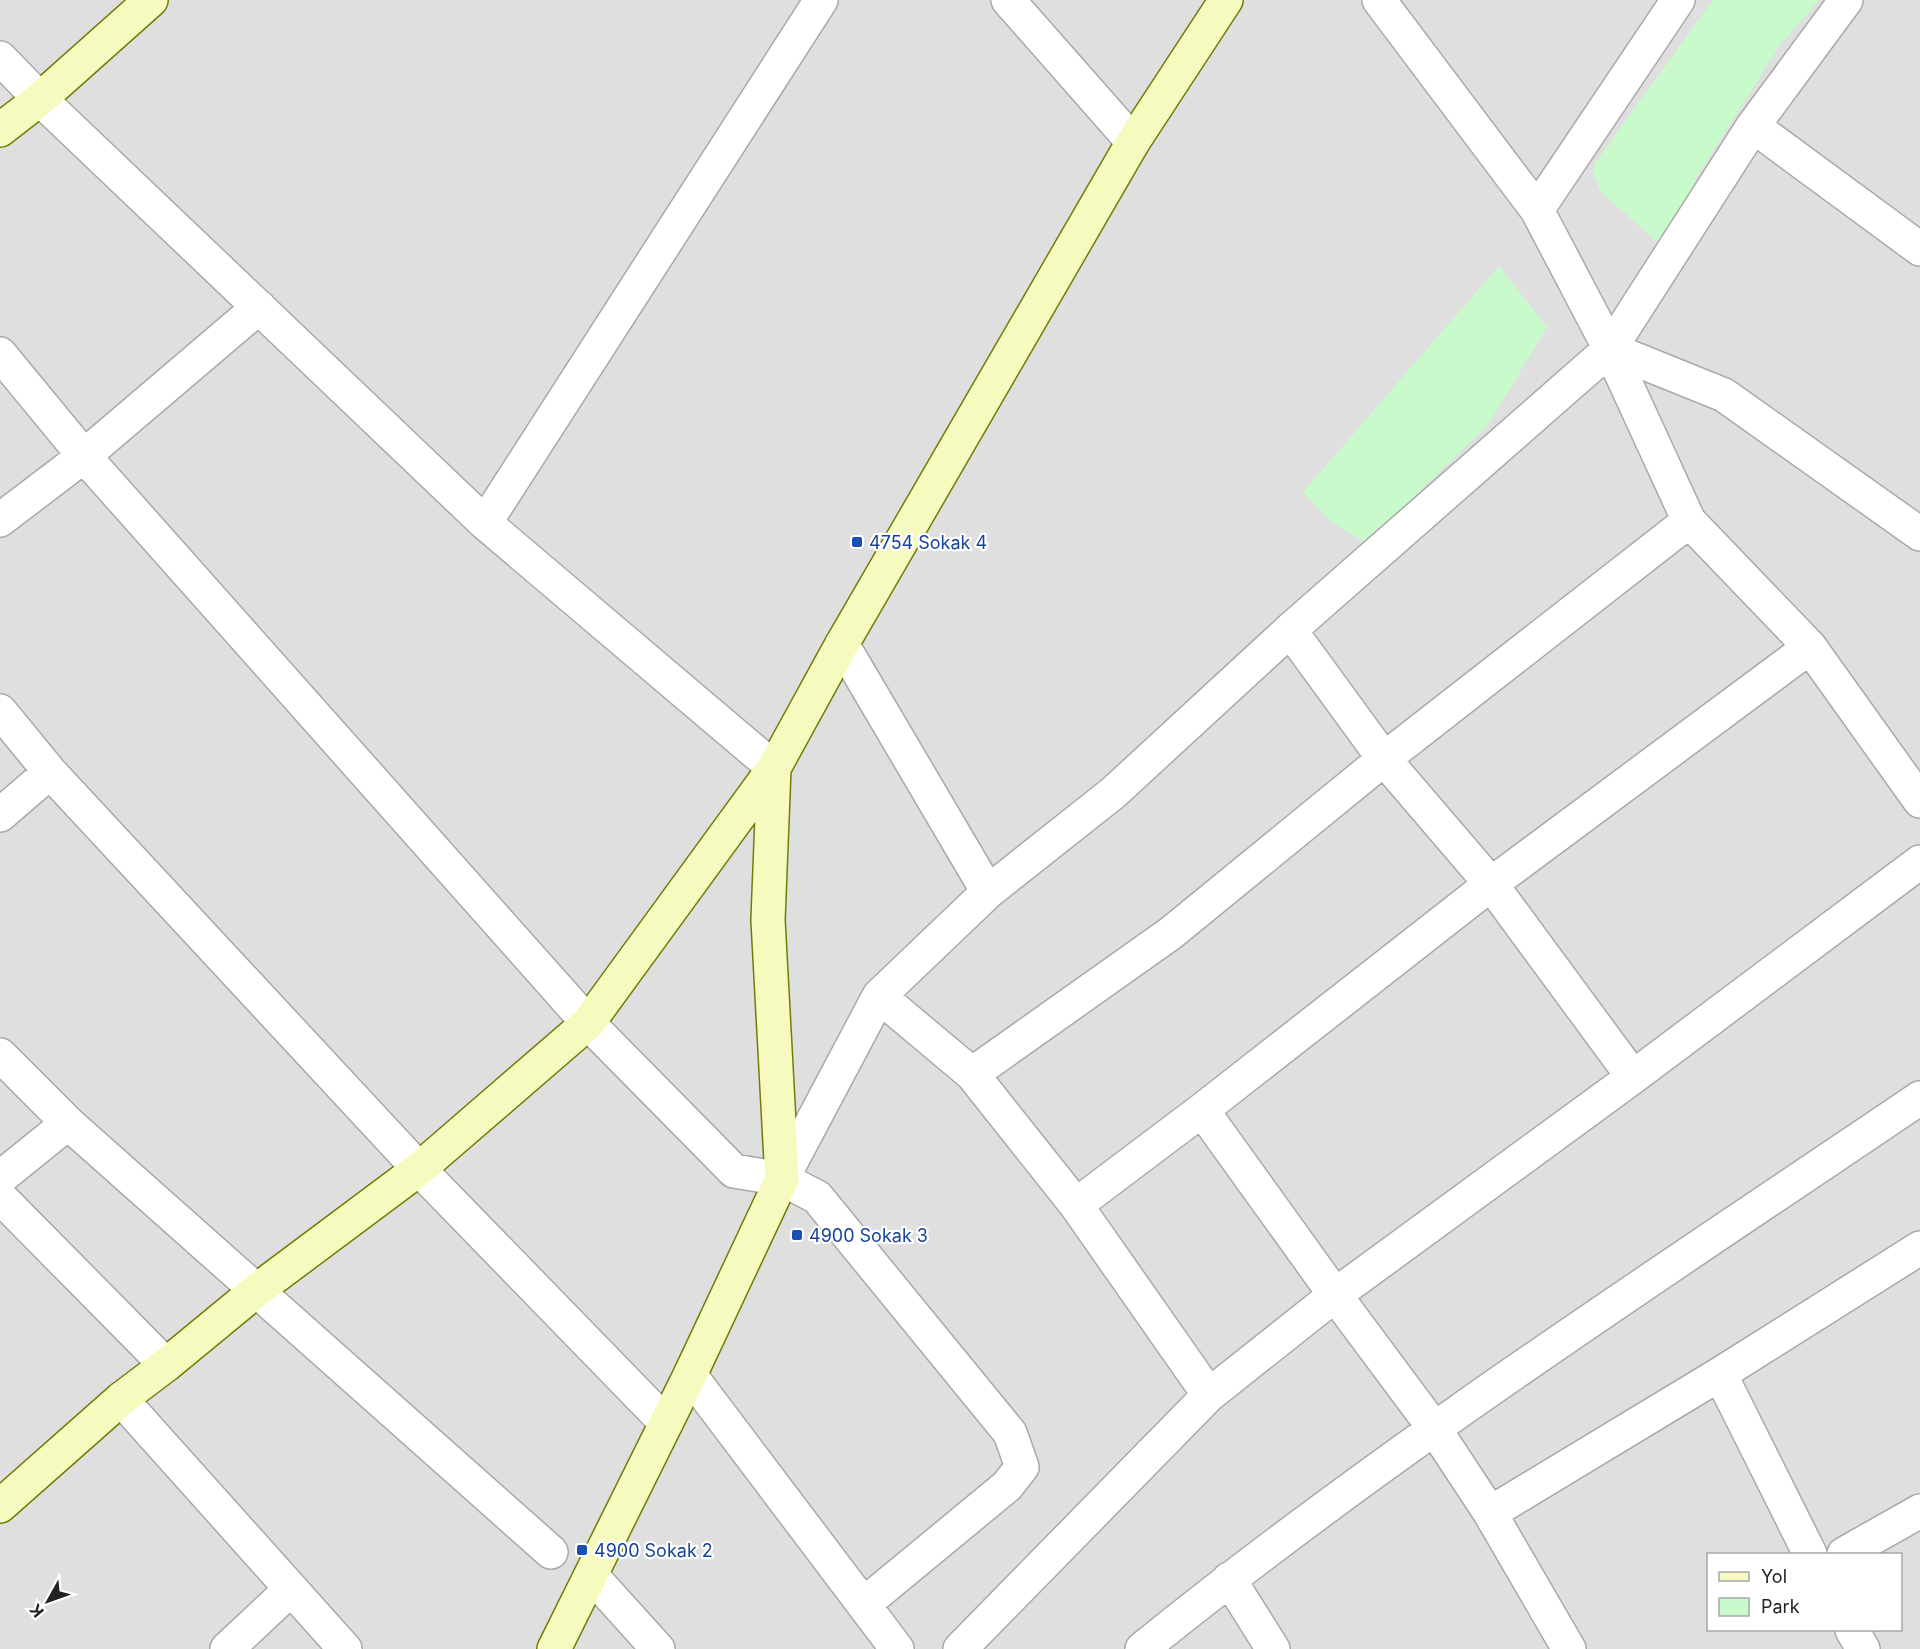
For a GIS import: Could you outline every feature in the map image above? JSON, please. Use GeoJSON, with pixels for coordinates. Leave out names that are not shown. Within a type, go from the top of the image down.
{"type":"FeatureCollection","features":[{"type":"Feature","properties":{"kind":"street"},"geometry":{"type":"LineString","coordinates":[[0,130],[40,99],[151,0]]}},
{"type":"Feature","properties":{"kind":"street"},"geometry":{"type":"LineString","coordinates":[[485,523],[821,0]]}},
{"type":"Feature","properties":{"kind":"street"},"geometry":{"type":"LineString","coordinates":[[1008,0],[1133,142]]}},
{"type":"Feature","properties":{"kind":"street"},"geometry":{"type":"LineString","coordinates":[[0,1506],[121,1399],[257,1290],[419,1169],[588,1023],[774,768],[842,644],[1133,142],[1226,0]]}},
{"type":"Feature","properties":{"kind":"street"},"geometry":{"type":"LineString","coordinates":[[1379,0],[1537,210],[1610,349],[1689,520],[1810,647],[1920,801]]}},
{"type":"Feature","properties":{"kind":"street"},"geometry":{"type":"LineString","coordinates":[[1537,210],[1678,0]]}},
{"type":"Feature","properties":{"kind":"street"},"geometry":{"type":"LineString","coordinates":[[554,1649],[690,1375],[782,1179],[879,996],[988,892],[1113,794],[1290,630],[1610,349],[1753,126],[1846,0]]}},
{"type":"Feature","properties":{"kind":"street"},"geometry":{"type":"LineString","coordinates":[[0,58],[40,99],[485,523],[774,768]]}},
{"type":"Feature","properties":{"kind":"street"},"geometry":{"type":"LineString","coordinates":[[1753,126],[1920,249]]}},
{"type":"Feature","properties":{"kind":"street"},"geometry":{"type":"LineString","coordinates":[[0,520],[84,456],[259,308]]}},
{"type":"Feature","properties":{"kind":"street"},"geometry":{"type":"LineString","coordinates":[[1610,349],[1724,395],[1920,534]]}},
{"type":"Feature","properties":{"kind":"street"},"geometry":{"type":"LineString","coordinates":[[0,354],[84,456],[588,1023],[734,1171],[782,1179],[817,1197],[1010,1433],[1022,1467],[1007,1486],[864,1604]]}},
{"type":"Feature","properties":{"kind":"street"},"geometry":{"type":"LineString","coordinates":[[972,1074],[1171,933],[1384,759],[1689,520]]}},
{"type":"Feature","properties":{"kind":"street"},"geometry":{"type":"LineString","coordinates":[[1290,630],[1384,759],[1491,884],[1633,1077]]}},
{"type":"Feature","properties":{"kind":"street"},"geometry":{"type":"LineString","coordinates":[[842,644],[988,892]]}},
{"type":"Feature","properties":{"kind":"street"},"geometry":{"type":"LineString","coordinates":[[1076,1205],[1202,1110],[1491,884],[1810,647]]}},
{"type":"Feature","properties":{"kind":"street"},"geometry":{"type":"LineString","coordinates":[[0,711],[50,772],[419,1169],[666,1423]]}},
{"type":"Feature","properties":{"kind":"street"},"geometry":{"type":"LineString","coordinates":[[774,768],[768,920],[782,1179]]}},
{"type":"Feature","properties":{"kind":"street"},"geometry":{"type":"LineString","coordinates":[[0,815],[50,772]]}},
{"type":"Feature","properties":{"kind":"street"},"geometry":{"type":"LineString","coordinates":[[960,1649],[1209,1395],[1335,1295],[1633,1077],[1920,862]]}},
{"type":"Feature","properties":{"kind":"street"},"geometry":{"type":"LineString","coordinates":[[879,996],[972,1074],[1076,1205],[1209,1395]]}},
{"type":"Feature","properties":{"kind":"street"},"geometry":{"type":"LineString","coordinates":[[0,1055],[68,1123],[551,1552]]}},
{"type":"Feature","properties":{"kind":"street"},"geometry":{"type":"LineString","coordinates":[[1142,1649],[1229,1579],[1434,1428],[1920,1098]]}},
{"type":"Feature","properties":{"kind":"street"},"geometry":{"type":"LineString","coordinates":[[1202,1110],[1434,1428],[1490,1513],[1569,1649]]}},
{"type":"Feature","properties":{"kind":"street"},"geometry":{"type":"LineString","coordinates":[[0,1178],[68,1123]]}},
{"type":"Feature","properties":{"kind":"street"},"geometry":{"type":"LineString","coordinates":[[0,1197],[166,1365]]}},
{"type":"Feature","properties":{"kind":"street"},"geometry":{"type":"LineString","coordinates":[[1490,1513],[1720,1374],[1920,1248]]}},
{"type":"Feature","properties":{"kind":"street"},"geometry":{"type":"LineString","coordinates":[[1720,1374],[1810,1553]]}},
{"type":"Feature","properties":{"kind":"street"},"geometry":{"type":"LineString","coordinates":[[690,1375],[897,1649]]}},
{"type":"Feature","properties":{"kind":"street"},"geometry":{"type":"LineString","coordinates":[[121,1399],[345,1649]]}},
{"type":"Feature","properties":{"kind":"street"},"geometry":{"type":"LineString","coordinates":[[1846,1553],[1920,1511]]}},
{"type":"Feature","properties":{"kind":"street"},"geometry":{"type":"LineString","coordinates":[[592,1576],[658,1649]]}},
{"type":"Feature","properties":{"kind":"street"},"geometry":{"type":"LineString","coordinates":[[1229,1579],[1273,1649]]}},
{"type":"Feature","properties":{"kind":"street"},"geometry":{"type":"LineString","coordinates":[[227,1649],[291,1589]]}},
{"type":"Feature","properties":{"kind":"street"},"geometry":{"type":"LineString","coordinates":[[1853,1631],[1863,1649]]}},
{"type":"Feature","properties":{"kind":"shaded area"},"geometry":{"type":"Polygon","coordinates":[[[0,0],[1920,0],[1920,1649],[0,1649],[0,0]]]}},
{"type":"Feature","properties":{"kind":"green space"},"geometry":{"type":"Polygon","coordinates":[[[1713,0],[1819,0],[1780,45],[1696,178],[1666,250],[1601,192],[1593,173],[1595,163],[1713,0]]]}},
{"type":"Feature","properties":{"kind":"green space"},"geometry":{"type":"Polygon","coordinates":[[[1499,266],[1547,327],[1488,425],[1366,543],[1330,521],[1303,492],[1499,266]]]}},
{"type":"Feature","properties":{"kind":"place","name":"4754 Sokak 4"},"geometry":{"type":"Point","coordinates":[857,542]}},
{"type":"Feature","properties":{"kind":"place","name":"4900 Sokak 3"},"geometry":{"type":"Point","coordinates":[797,1235]}},
{"type":"Feature","properties":{"kind":"place","name":"4900 Sokak 2"},"geometry":{"type":"Point","coordinates":[582,1550]}}]}
